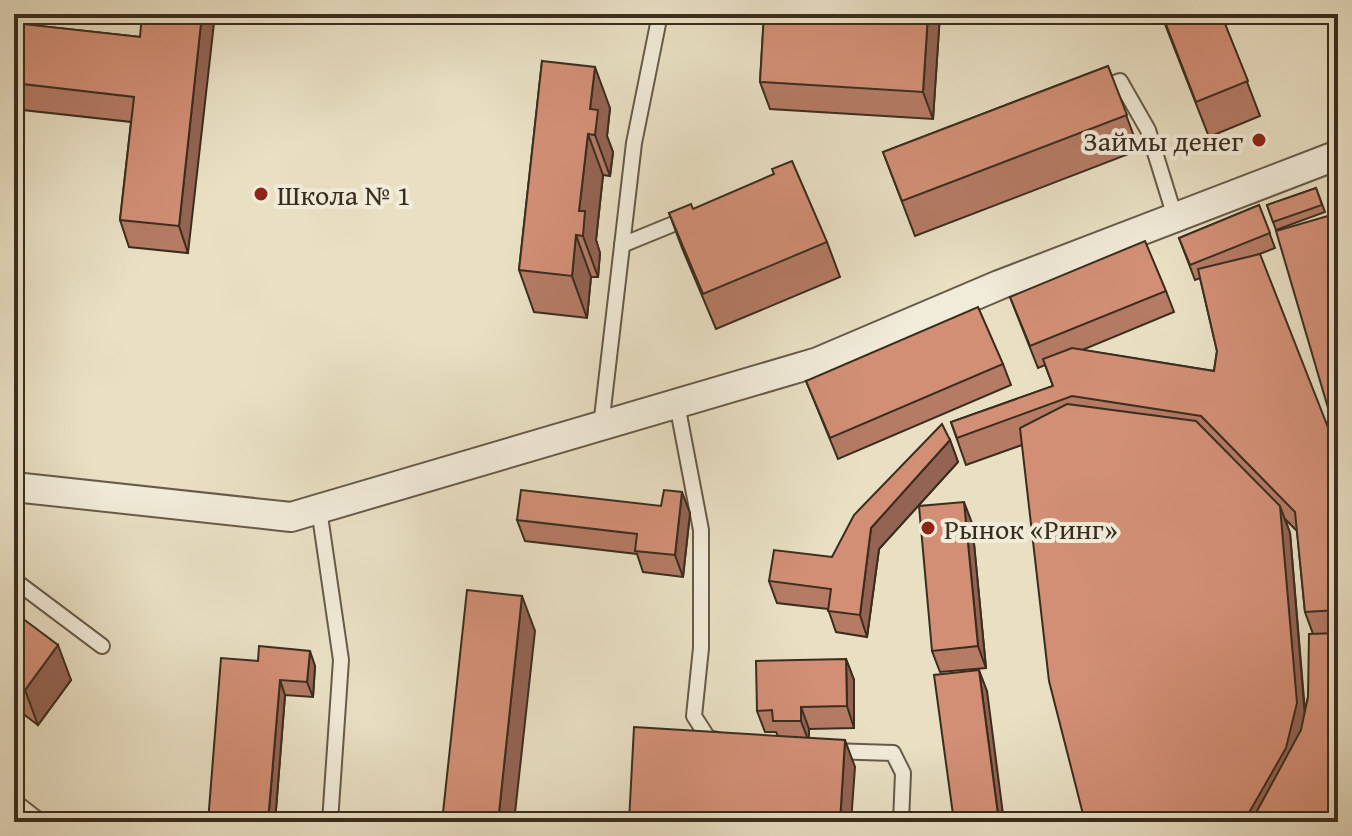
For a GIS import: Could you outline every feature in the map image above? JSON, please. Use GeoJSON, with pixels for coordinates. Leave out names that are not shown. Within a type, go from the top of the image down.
{"type":"FeatureCollection","features":[{"type":"Feature","properties":{"kind":"street"},"geometry":{"type":"LineString","coordinates":[[14,487],[291,517],[818,362],[999,285],[1338,155]]}},
{"type":"Feature","properties":{"kind":"lane"},"geometry":{"type":"LineString","coordinates":[[601,426],[634,143],[660,14]]}},
{"type":"Feature","properties":{"kind":"lane"},"geometry":{"type":"LineString","coordinates":[[1078,96],[1120,81],[1148,130],[1175,217]]}},
{"type":"Feature","properties":{"kind":"lane"},"geometry":{"type":"LineString","coordinates":[[622,245],[706,210]]}},
{"type":"Feature","properties":{"kind":"lane"},"geometry":{"type":"LineString","coordinates":[[677,404],[701,530],[701,648],[694,716],[708,738],[736,744]]}},
{"type":"Feature","properties":{"kind":"lane"},"geometry":{"type":"LineString","coordinates":[[319,509],[341,660],[330,822]]}},
{"type":"Feature","properties":{"kind":"lane"},"geometry":{"type":"LineString","coordinates":[[14,580],[102,646]]}},
{"type":"Feature","properties":{"kind":"lane"},"geometry":{"type":"LineString","coordinates":[[821,751],[893,753],[903,773],[901,822]]}},
{"type":"Feature","properties":{"kind":"lane"},"geometry":{"type":"LineString","coordinates":[[14,801],[41,822]]}},
{"type":"Feature","properties":{"kind":"building"},"geometry":{"type":"Polygon","coordinates":[[[142,14],[202,14],[179,226],[120,220],[134,97],[14,83],[14,23],[140,37],[142,14]]]}},
{"type":"Feature","properties":{"kind":"building"},"geometry":{"type":"Polygon","coordinates":[[[764,14],[928,14],[923,92],[760,82],[764,14]]]}},
{"type":"Feature","properties":{"kind":"building"},"geometry":{"type":"Polygon","coordinates":[[[1162,14],[1221,14],[1248,81],[1196,102],[1162,14]]]}},
{"type":"Feature","properties":{"kind":"building"},"geometry":{"type":"Polygon","coordinates":[[[542,61],[595,67],[590,109],[598,110],[595,135],[588,134],[579,211],[585,211],[583,236],[576,235],[572,276],[519,270],[542,61]]]}},
{"type":"Feature","properties":{"kind":"building"},"geometry":{"type":"Polygon","coordinates":[[[1108,66],[1127,115],[902,201],[883,152],[1108,66]]]}},
{"type":"Feature","properties":{"kind":"building"},"geometry":{"type":"Polygon","coordinates":[[[792,161],[827,242],[703,294],[669,213],[691,204],[693,209],[774,174],[772,169],[792,161]]]}},
{"type":"Feature","properties":{"kind":"building"},"geometry":{"type":"Polygon","coordinates":[[[1338,183],[1338,200],[1333,184],[1338,183]]]}},
{"type":"Feature","properties":{"kind":"building"},"geometry":{"type":"Polygon","coordinates":[[[1316,188],[1322,205],[1273,222],[1267,205],[1316,188]]]}},
{"type":"Feature","properties":{"kind":"building"},"geometry":{"type":"Polygon","coordinates":[[[1259,205],[1270,233],[1190,265],[1179,238],[1259,205]]]}},
{"type":"Feature","properties":{"kind":"building"},"geometry":{"type":"Polygon","coordinates":[[[1338,213],[1338,233],[1335,234],[1338,244],[1338,442],[1276,231],[1338,213]]]}},
{"type":"Feature","properties":{"kind":"building"},"geometry":{"type":"Polygon","coordinates":[[[1145,241],[1166,291],[1030,346],[1010,297],[1145,241]]]}},
{"type":"Feature","properties":{"kind":"building"},"geometry":{"type":"Polygon","coordinates":[[[1260,254],[1338,453],[1338,610],[1305,612],[1295,512],[1201,416],[1072,396],[957,438],[951,422],[1053,386],[1043,359],[1072,348],[1214,371],[1217,351],[1198,269],[1260,254]]]}},
{"type":"Feature","properties":{"kind":"building"},"geometry":{"type":"Polygon","coordinates":[[[978,307],[1003,364],[830,438],[806,381],[978,307]]]}},
{"type":"Feature","properties":{"kind":"building"},"geometry":{"type":"Polygon","coordinates":[[[1067,404],[1196,421],[1280,506],[1297,703],[1286,748],[1241,822],[1085,822],[1049,681],[1020,428],[1067,404]]]}},
{"type":"Feature","properties":{"kind":"building"},"geometry":{"type":"Polygon","coordinates":[[[942,424],[950,440],[871,528],[860,615],[828,611],[831,589],[769,581],[774,550],[832,557],[854,515],[942,424]]]}},
{"type":"Feature","properties":{"kind":"building"},"geometry":{"type":"Polygon","coordinates":[[[521,490],[661,506],[664,490],[682,492],[675,555],[635,551],[637,534],[517,520],[521,490]]]}},
{"type":"Feature","properties":{"kind":"building"},"geometry":{"type":"Polygon","coordinates":[[[964,502],[978,646],[932,651],[919,506],[964,502]]]}},
{"type":"Feature","properties":{"kind":"building"},"geometry":{"type":"Polygon","coordinates":[[[467,590],[522,596],[498,822],[442,822],[467,590]]]}},
{"type":"Feature","properties":{"kind":"building"},"geometry":{"type":"Polygon","coordinates":[[[14,612],[58,645],[25,690],[14,682],[14,612]]]}},
{"type":"Feature","properties":{"kind":"building"},"geometry":{"type":"Polygon","coordinates":[[[1338,633],[1338,822],[1251,822],[1301,730],[1308,697],[1309,634],[1338,633]]]}},
{"type":"Feature","properties":{"kind":"building"},"geometry":{"type":"Polygon","coordinates":[[[259,646],[310,651],[307,682],[280,680],[268,822],[208,822],[221,658],[258,661],[259,646]]]}},
{"type":"Feature","properties":{"kind":"building"},"geometry":{"type":"Polygon","coordinates":[[[846,659],[847,706],[801,707],[801,721],[773,721],[772,710],[757,711],[756,661],[846,659]]]}},
{"type":"Feature","properties":{"kind":"building"},"geometry":{"type":"Polygon","coordinates":[[[979,670],[999,822],[954,822],[934,675],[979,670]]]}},
{"type":"Feature","properties":{"kind":"building"},"geometry":{"type":"Polygon","coordinates":[[[634,727],[845,740],[840,822],[629,822],[634,727]]]}},
{"type":"Feature","properties":{"kind":"place","name":"Займы денег"},"geometry":{"type":"Point","coordinates":[1259,140]}},
{"type":"Feature","properties":{"kind":"place","name":"Школа № 1"},"geometry":{"type":"Point","coordinates":[261,194]}},
{"type":"Feature","properties":{"kind":"place","name":"Рынок «Ринг»"},"geometry":{"type":"Point","coordinates":[928,528]}}]}
